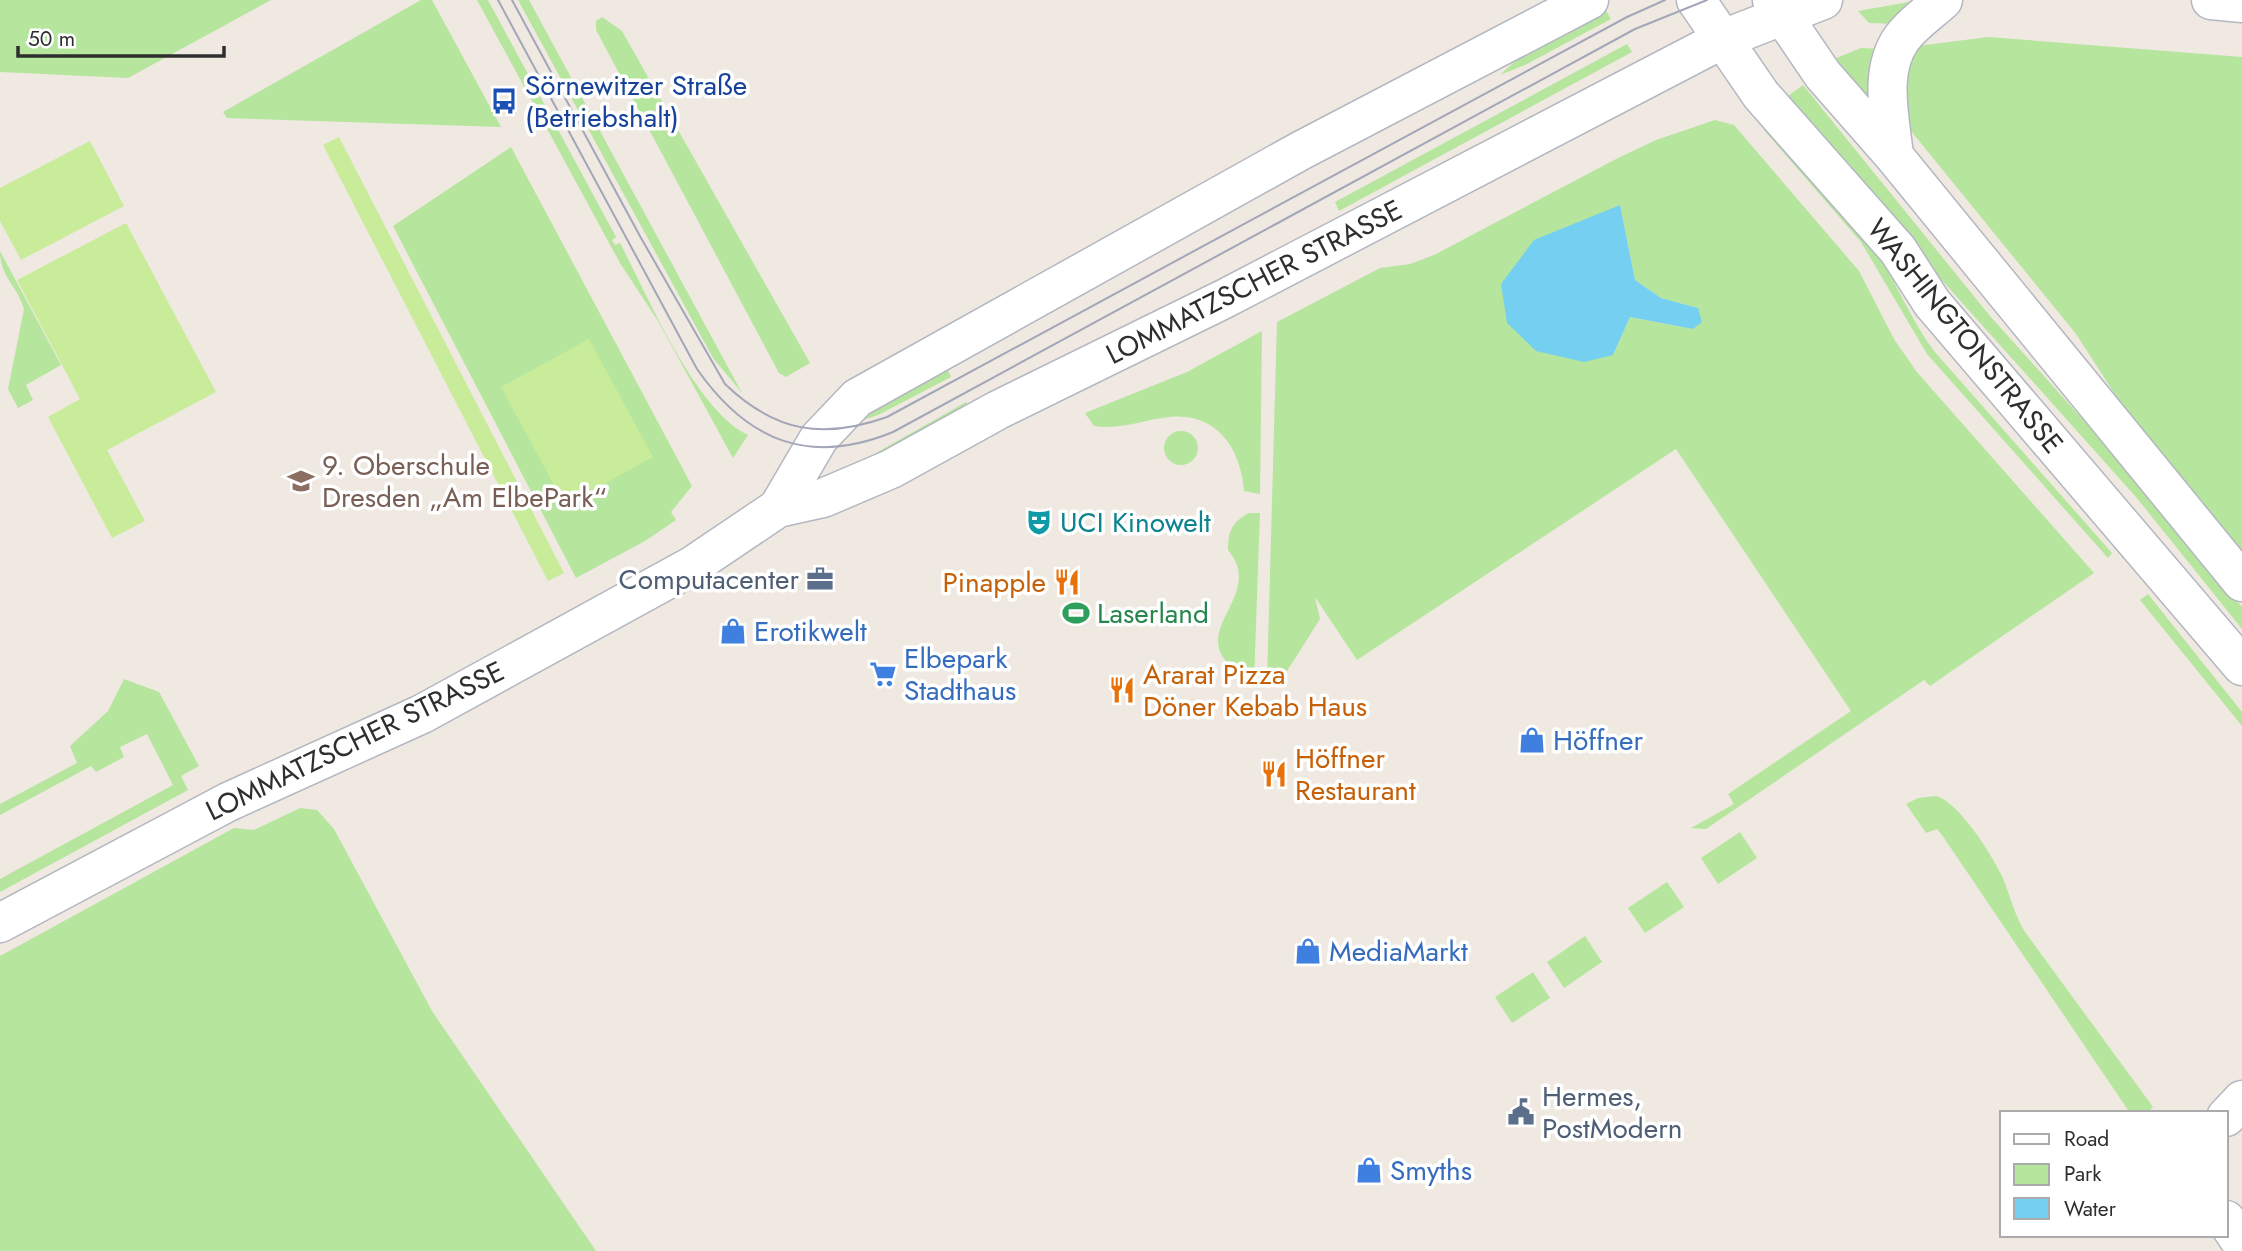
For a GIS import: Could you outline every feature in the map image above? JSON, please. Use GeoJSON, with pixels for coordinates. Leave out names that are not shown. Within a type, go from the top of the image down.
{"type":"FeatureCollection","features":[{"type":"Feature","properties":{"kind":"main road","name":"LOMMATZSCHER STRASSE"},"geometry":{"type":"LineString","coordinates":[[778,508],[819,439],[857,398],[1300,151],[1589,0]]}},
{"type":"Feature","properties":{"kind":"main road","name":"WASHINGTONSTRASSE"},"geometry":{"type":"LineString","coordinates":[[1696,0],[1761,95],[1898,250],[1932,303],[2242,666]]}},
{"type":"Feature","properties":{"kind":"main road","name":"LOMMATZSCHER STRASSE"},"geometry":{"type":"LineString","coordinates":[[0,923],[228,802],[422,714],[692,566],[778,508],[823,498],[891,470],[998,410],[1224,299],[1723,39],[1777,8],[1823,0]]}},
{"type":"Feature","properties":{"kind":"main road"},"geometry":{"type":"LineString","coordinates":[[1894,156],[1887,85],[1894,51],[1904,35],[1943,0]]}},
{"type":"Feature","properties":{"kind":"main road"},"geometry":{"type":"LineString","coordinates":[[2211,0],[2242,3]]}},
{"type":"Feature","properties":{"kind":"main road","name":"WASHINGTONSTRASSE"},"geometry":{"type":"LineString","coordinates":[[1777,8],[1823,75],[1894,156],[2242,583]]}},
{"type":"Feature","properties":{"kind":"main road"},"geometry":{"type":"LineString","coordinates":[[2228,1115],[2242,1100]]}},
{"type":"Feature","properties":{"kind":"main road"},"geometry":{"type":"LineString","coordinates":[[2228,1223],[2242,1244]]}},
{"type":"Feature","properties":{"kind":"green space"},"geometry":{"type":"Polygon","coordinates":[[[0,0],[271,0],[128,78],[0,72],[0,0]]]}},
{"type":"Feature","properties":{"kind":"green space"},"geometry":{"type":"Polygon","coordinates":[[[421,0],[432,0],[501,127],[227,118],[223,112],[421,0]]]}},
{"type":"Feature","properties":{"kind":"green space"},"geometry":{"type":"Polygon","coordinates":[[[477,0],[488,0],[616,237],[612,240],[615,245],[620,243],[675,350],[710,402],[728,422],[748,435],[733,458],[658,321],[620,263],[477,0]]]}},
{"type":"Feature","properties":{"kind":"green space"},"geometry":{"type":"Polygon","coordinates":[[[518,0],[529,0],[742,393],[713,358],[518,0]]]}},
{"type":"Feature","properties":{"kind":"green space"},"geometry":{"type":"Polygon","coordinates":[[[1920,0],[1899,24],[1869,23],[1858,11],[1920,0]]]}},
{"type":"Feature","properties":{"kind":"green space"},"geometry":{"type":"Polygon","coordinates":[[[1605,9],[1611,19],[1525,65],[1500,75],[1526,51],[1605,9]]]}},
{"type":"Feature","properties":{"kind":"green space"},"geometry":{"type":"Polygon","coordinates":[[[602,17],[622,31],[810,363],[786,377],[779,373],[596,30],[596,21],[602,17]]]}},
{"type":"Feature","properties":{"kind":"green space"},"geometry":{"type":"Polygon","coordinates":[[[1988,37],[2242,57],[2242,562],[2145,441],[2076,334],[1911,131],[1902,105],[1910,47],[1988,37]]]}},
{"type":"Feature","properties":{"kind":"green space"},"geometry":{"type":"Polygon","coordinates":[[[1627,44],[1632,52],[1339,211],[1335,202],[1627,44]]]}},
{"type":"Feature","properties":{"kind":"green space"},"geometry":{"type":"Polygon","coordinates":[[[1861,48],[1885,49],[1882,117],[1834,59],[1861,48]]]}},
{"type":"Feature","properties":{"kind":"green space"},"geometry":{"type":"Polygon","coordinates":[[[1803,85],[1990,316],[2147,491],[2242,607],[2242,629],[2136,497],[1819,143],[1784,99],[1803,85]]]}},
{"type":"Feature","properties":{"kind":"green space"},"geometry":{"type":"Polygon","coordinates":[[[1762,118],[1857,224],[1878,254],[1934,351],[2112,553],[2108,558],[1927,354],[1861,242],[1764,130],[1762,118]]]}},
{"type":"Feature","properties":{"kind":"green space"},"geometry":{"type":"Polygon","coordinates":[[[1715,120],[1734,125],[1859,271],[1894,339],[1916,371],[2094,573],[1930,686],[1924,680],[1706,829],[1691,828],[1734,804],[1728,794],[1851,711],[1676,449],[1357,660],[1315,597],[1320,619],[1287,671],[1267,682],[1277,322],[1380,268],[1410,264],[1434,255],[1656,140],[1715,120]],[[1620,205],[1613,355],[1630,317],[1693,329],[1698,308],[1661,298],[1635,280],[1620,205]]]}},
{"type":"Feature","properties":{"kind":"green space"},"geometry":{"type":"Polygon","coordinates":[[[339,137],[564,573],[548,581],[323,145],[339,137]]]}},
{"type":"Feature","properties":{"kind":"green space"},"geometry":{"type":"Polygon","coordinates":[[[90,141],[124,206],[21,260],[0,221],[0,188],[90,141]]]}},
{"type":"Feature","properties":{"kind":"green space"},"geometry":{"type":"Polygon","coordinates":[[[511,147],[692,486],[671,512],[676,520],[645,541],[576,578],[393,226],[511,147]]]}},
{"type":"Feature","properties":{"kind":"green space"},"geometry":{"type":"Polygon","coordinates":[[[126,223],[216,392],[107,450],[145,521],[112,538],[48,417],[80,399],[17,280],[126,223]]]}},
{"type":"Feature","properties":{"kind":"green space"},"geometry":{"type":"Polygon","coordinates":[[[0,251],[61,365],[26,385],[33,400],[18,408],[8,389],[24,309],[3,268],[0,251]]]}},
{"type":"Feature","properties":{"kind":"green space"},"geometry":{"type":"Polygon","coordinates":[[[1262,331],[1260,494],[1244,491],[1238,461],[1232,448],[1213,427],[1201,421],[1186,417],[1169,417],[1104,427],[1094,426],[1085,413],[1187,372],[1262,331]]]}},
{"type":"Feature","properties":{"kind":"green space"},"geometry":{"type":"Polygon","coordinates":[[[589,339],[653,457],[565,505],[501,387],[589,339]]]}},
{"type":"Feature","properties":{"kind":"green space"},"geometry":{"type":"Polygon","coordinates":[[[946,366],[951,377],[878,415],[860,421],[879,403],[946,366]]]}},
{"type":"Feature","properties":{"kind":"green space"},"geometry":{"type":"Polygon","coordinates":[[[966,402],[971,412],[823,483],[966,402]]]}},
{"type":"Feature","properties":{"kind":"green space"},"geometry":{"type":"Polygon","coordinates":[[[1181,431],[1193,436],[1198,448],[1193,460],[1181,465],[1169,460],[1164,448],[1169,436],[1181,431]]]}},
{"type":"Feature","properties":{"kind":"green space"},"geometry":{"type":"Polygon","coordinates":[[[1249,513],[1260,513],[1254,682],[1230,665],[1219,649],[1219,633],[1238,586],[1238,568],[1228,550],[1229,537],[1235,524],[1249,513]]]}},
{"type":"Feature","properties":{"kind":"green space"},"geometry":{"type":"Polygon","coordinates":[[[2148,594],[2242,712],[2242,726],[2140,600],[2148,594]]]}},
{"type":"Feature","properties":{"kind":"green space"},"geometry":{"type":"Polygon","coordinates":[[[124,679],[159,692],[199,766],[181,776],[188,790],[0,892],[0,879],[173,785],[147,734],[120,747],[124,757],[96,772],[91,766],[0,815],[0,804],[77,763],[70,746],[108,711],[124,679]]]}},
{"type":"Feature","properties":{"kind":"green space"},"geometry":{"type":"Polygon","coordinates":[[[1936,796],[1945,800],[1964,818],[2002,876],[2025,932],[2153,1107],[2149,1111],[2129,1111],[1942,835],[1937,829],[1926,833],[1906,804],[1918,798],[1936,796]]]}},
{"type":"Feature","properties":{"kind":"green space"},"geometry":{"type":"Polygon","coordinates":[[[300,808],[317,810],[334,829],[432,1011],[596,1251],[0,1251],[0,956],[234,828],[254,830],[300,808]]]}},
{"type":"Feature","properties":{"kind":"green space"},"geometry":{"type":"Polygon","coordinates":[[[1740,832],[1757,858],[1718,884],[1701,858],[1740,832]]]}},
{"type":"Feature","properties":{"kind":"green space"},"geometry":{"type":"Polygon","coordinates":[[[1667,882],[1684,907],[1645,933],[1628,908],[1667,882]]]}},
{"type":"Feature","properties":{"kind":"green space"},"geometry":{"type":"Polygon","coordinates":[[[1585,936],[1602,962],[1564,988],[1547,962],[1585,936]]]}},
{"type":"Feature","properties":{"kind":"green space"},"geometry":{"type":"Polygon","coordinates":[[[1533,972],[1550,998],[1512,1023],[1495,997],[1533,972]]]}},
{"type":"Feature","properties":{"kind":"water"},"geometry":{"type":"Polygon","coordinates":[[[1620,205],[1635,280],[1661,298],[1698,308],[1702,322],[1693,329],[1630,317],[1613,355],[1584,362],[1536,351],[1507,323],[1501,284],[1534,240],[1620,205]]]}},
{"type":"Feature","properties":{"kind":"tram line"},"geometry":{"type":"LineString","coordinates":[[498,0],[697,369],[737,414],[760,430],[783,441],[808,446],[835,447],[863,442],[893,432],[1635,29],[1707,0]]}},
{"type":"Feature","properties":{"kind":"tram line"},"geometry":{"type":"LineString","coordinates":[[512,0],[641,238],[725,384],[762,413],[781,422],[821,429],[842,428],[887,417],[1627,17],[1665,0]]}},
{"type":"Feature","properties":{"kind":"place","name":"Sörnewitzer Straße (Betriebshalt)"},"geometry":{"type":"Point","coordinates":[504,101]}},
{"type":"Feature","properties":{"kind":"place","name":"9. Oberschule Dresden „Am ElbePark“"},"geometry":{"type":"Point","coordinates":[301,481]}},
{"type":"Feature","properties":{"kind":"place","name":"UCI Kinowelt"},"geometry":{"type":"Point","coordinates":[1039,522]}},
{"type":"Feature","properties":{"kind":"place","name":"Computacenter"},"geometry":{"type":"Point","coordinates":[820,579]}},
{"type":"Feature","properties":{"kind":"place","name":"Pinapple"},"geometry":{"type":"Point","coordinates":[1067,582]}},
{"type":"Feature","properties":{"kind":"place","name":"Laserland"},"geometry":{"type":"Point","coordinates":[1076,613]}},
{"type":"Feature","properties":{"kind":"place","name":"Erotikwelt"},"geometry":{"type":"Point","coordinates":[733,631]}},
{"type":"Feature","properties":{"kind":"place","name":"Elbepark Stadthaus"},"geometry":{"type":"Point","coordinates":[883,674]}},
{"type":"Feature","properties":{"kind":"place","name":"Ararat Pizza Döner Kebab Haus"},"geometry":{"type":"Point","coordinates":[1122,690]}},
{"type":"Feature","properties":{"kind":"place","name":"Höffner"},"geometry":{"type":"Point","coordinates":[1532,740]}},
{"type":"Feature","properties":{"kind":"place","name":"Höffner Restaurant"},"geometry":{"type":"Point","coordinates":[1274,774]}},
{"type":"Feature","properties":{"kind":"place","name":"MediaMarkt"},"geometry":{"type":"Point","coordinates":[1308,951]}},
{"type":"Feature","properties":{"kind":"place","name":"Hermes, PostModern"},"geometry":{"type":"Point","coordinates":[1521,1112]}},
{"type":"Feature","properties":{"kind":"place","name":"Smyths"},"geometry":{"type":"Point","coordinates":[1369,1170]}}]}
